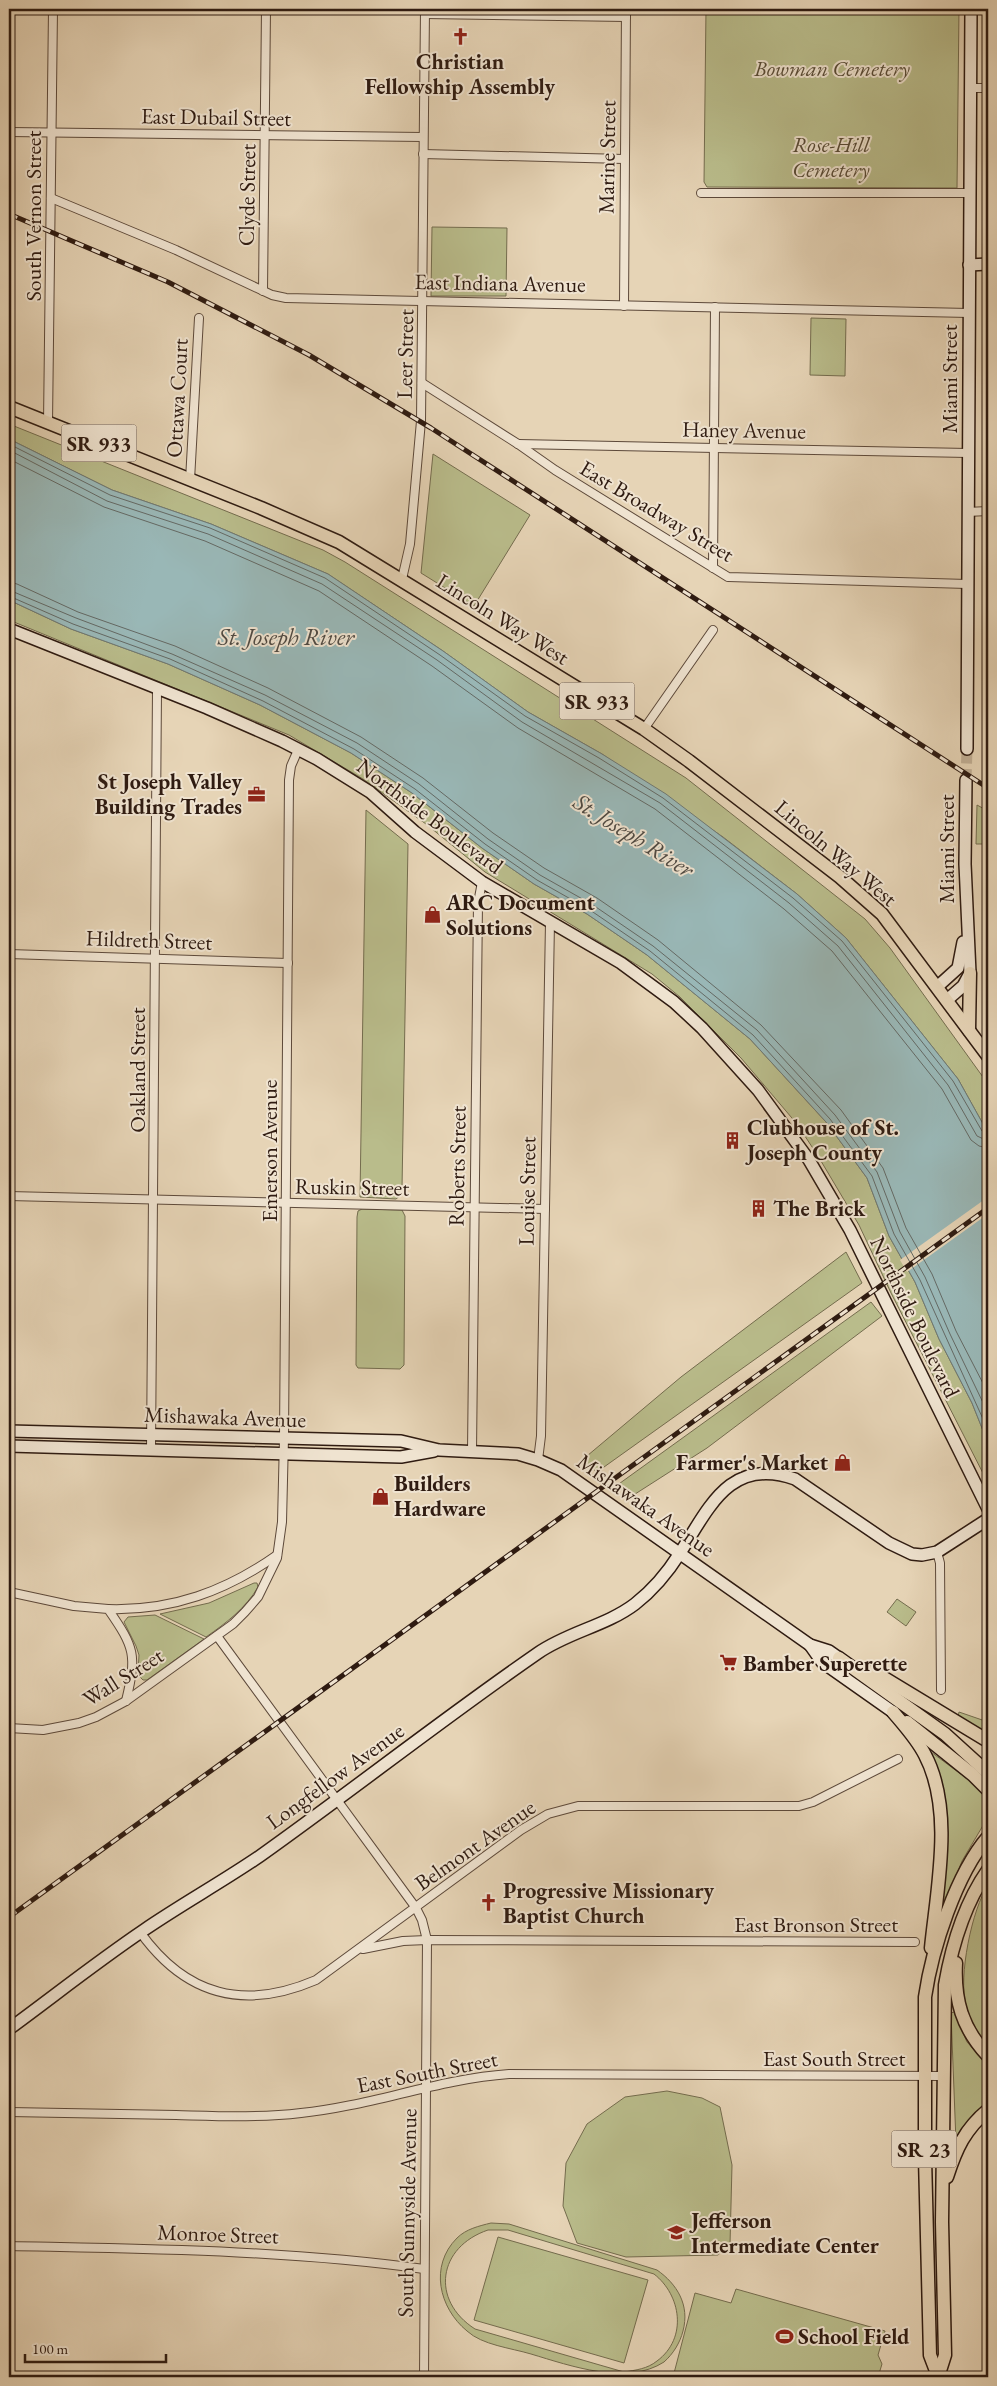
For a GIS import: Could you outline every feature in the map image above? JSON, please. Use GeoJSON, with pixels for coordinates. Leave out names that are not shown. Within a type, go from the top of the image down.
{"type":"FeatureCollection","features":[{"type":"Feature","properties":{"kind":"main road","name":"Lincoln Way West"},"geometry":{"type":"LineString","coordinates":[[9,407],[339,542],[402,579],[644,730],[689,761],[864,896],[894,928],[988,1056]]}},
{"type":"Feature","properties":{"kind":"main road"},"geometry":{"type":"LineString","coordinates":[[969,1030],[970,973]]}},
{"type":"Feature","properties":{"kind":"main road"},"geometry":{"type":"LineString","coordinates":[[839,1658],[884,1678],[988,1741]]}},
{"type":"Feature","properties":{"kind":"main road"},"geometry":{"type":"LineString","coordinates":[[839,1658],[945,1734],[988,1773]]}},
{"type":"Feature","properties":{"kind":"main road"},"geometry":{"type":"LineString","coordinates":[[893,1712],[930,1739],[988,1790]]}},
{"type":"Feature","properties":{"kind":"main road"},"geometry":{"type":"LineString","coordinates":[[893,1712],[925,1756],[935,1779],[939,1798],[940,1853],[929,1973]]}},
{"type":"Feature","properties":{"kind":"main road","name":"SR 23"},"geometry":{"type":"LineString","coordinates":[[938,2377],[930,2354],[924,2020],[929,1973],[954,1898],[978,1848],[988,1838]]}},
{"type":"Feature","properties":{"kind":"main road","name":"SR 23"},"geometry":{"type":"LineString","coordinates":[[938,2377],[945,2355],[942,2192],[946,1985],[950,1956],[959,1930],[971,1900],[988,1870]]}},
{"type":"Feature","properties":{"kind":"main road"},"geometry":{"type":"LineString","coordinates":[[959,1930],[955,1984],[957,2000],[969,2032],[988,2056]]}},
{"type":"Feature","properties":{"kind":"main road"},"geometry":{"type":"LineString","coordinates":[[942,2192],[960,2140],[969,2127],[988,2110]]}},
{"type":"Feature","properties":{"kind":"street"},"geometry":{"type":"LineString","coordinates":[[9,9],[53,9]]}},
{"type":"Feature","properties":{"kind":"street","name":"South Vernon Street"},"geometry":{"type":"LineString","coordinates":[[48,423],[53,9]]}},
{"type":"Feature","properties":{"kind":"street","name":"Clyde Street"},"geometry":{"type":"LineString","coordinates":[[263,291],[266,9]]}},
{"type":"Feature","properties":{"kind":"street","name":"Miami Street"},"geometry":{"type":"LineString","coordinates":[[967,749],[971,9]]}},
{"type":"Feature","properties":{"kind":"street"},"geometry":{"type":"LineString","coordinates":[[425,11],[626,13]]}},
{"type":"Feature","properties":{"kind":"street","name":"Leer Street"},"geometry":{"type":"LineString","coordinates":[[402,579],[410,544],[421,422],[425,11]]}},
{"type":"Feature","properties":{"kind":"street","name":"Marine Street"},"geometry":{"type":"LineString","coordinates":[[624,306],[626,13]]}},
{"type":"Feature","properties":{"kind":"street"},"geometry":{"type":"LineString","coordinates":[[970,88],[988,88]]}},
{"type":"Feature","properties":{"kind":"street","name":"East Dubail Street"},"geometry":{"type":"LineString","coordinates":[[9,132],[423,138]]}},
{"type":"Feature","properties":{"kind":"street"},"geometry":{"type":"LineString","coordinates":[[423,154],[624,159]]}},
{"type":"Feature","properties":{"kind":"street"},"geometry":{"type":"LineString","coordinates":[[701,192],[969,194]]}},
{"type":"Feature","properties":{"kind":"street","name":"East Indiana Avenue"},"geometry":{"type":"LineString","coordinates":[[51,198],[176,250],[263,291],[286,298],[969,312]]}},
{"type":"Feature","properties":{"kind":"street"},"geometry":{"type":"LineString","coordinates":[[969,264],[988,264]]}},
{"type":"Feature","properties":{"kind":"street"},"geometry":{"type":"LineString","coordinates":[[713,568],[715,307]]}},
{"type":"Feature","properties":{"kind":"street","name":"Ottawa Court"},"geometry":{"type":"LineString","coordinates":[[190,480],[199,318]]}},
{"type":"Feature","properties":{"kind":"street","name":"East Broadway Street"},"geometry":{"type":"LineString","coordinates":[[422,383],[518,444],[554,470],[728,577],[968,584]]}},
{"type":"Feature","properties":{"kind":"street","name":"Haney Avenue"},"geometry":{"type":"LineString","coordinates":[[518,444],[968,453]]}},
{"type":"Feature","properties":{"kind":"street"},"geometry":{"type":"LineString","coordinates":[[967,512],[988,512]]}},
{"type":"Feature","properties":{"kind":"street","name":"Northside Boulevard"},"geometry":{"type":"LineString","coordinates":[[9,629],[207,708],[298,750],[358,783],[387,805],[416,832],[482,882],[621,963],[674,1002],[734,1062],[788,1127],[810,1160],[850,1230],[988,1509]]}},
{"type":"Feature","properties":{"kind":"street"},"geometry":{"type":"LineString","coordinates":[[644,730],[713,630]]}},
{"type":"Feature","properties":{"kind":"street","name":"Oakland Street"},"geometry":{"type":"LineString","coordinates":[[151,1450],[158,690]]}},
{"type":"Feature","properties":{"kind":"street","name":"Emerson Avenue"},"geometry":{"type":"LineString","coordinates":[[278,1555],[282,1522],[284,1453],[290,780],[291,766],[298,750]]}},
{"type":"Feature","properties":{"kind":"street","name":"Miami Street"},"geometry":{"type":"LineString","coordinates":[[966,780],[966,918],[970,973]]}},
{"type":"Feature","properties":{"kind":"street","name":"Roberts Street"},"geometry":{"type":"LineString","coordinates":[[472,1451],[478,903],[482,882]]}},
{"type":"Feature","properties":{"kind":"street","name":"Miami Street"},"geometry":{"type":"LineString","coordinates":[[937,987],[958,968],[966,918]]}},
{"type":"Feature","properties":{"kind":"street","name":"Louise Street"},"geometry":{"type":"LineString","coordinates":[[538,1460],[541,1436],[550,922]]}},
{"type":"Feature","properties":{"kind":"street","name":"Hildreth Street"},"geometry":{"type":"LineString","coordinates":[[9,954],[288,962]]}},
{"type":"Feature","properties":{"kind":"street"},"geometry":{"type":"LineString","coordinates":[[947,1000],[963,986],[970,973]]}},
{"type":"Feature","properties":{"kind":"street","name":"Ruskin Street"},"geometry":{"type":"LineString","coordinates":[[9,1196],[545,1209]]}},
{"type":"Feature","properties":{"kind":"street","name":"Mishawaka Avenue"},"geometry":{"type":"LineString","coordinates":[[9,1430],[401,1441],[438,1450],[517,1454],[538,1460],[561,1470],[810,1645],[829,1651],[839,1658]]}},
{"type":"Feature","properties":{"kind":"street","name":"Mishawaka Avenue"},"geometry":{"type":"LineString","coordinates":[[9,1446],[401,1457],[438,1450]]}},
{"type":"Feature","properties":{"kind":"street","name":"Longfellow Avenue"},"geometry":{"type":"LineString","coordinates":[[9,2029],[140,1932],[260,1856],[542,1650],[620,1614],[634,1605],[649,1592],[680,1553],[704,1514],[723,1490],[746,1477],[764,1473],[795,1479],[904,1552],[922,1555],[937,1552]]}},
{"type":"Feature","properties":{"kind":"street"},"geometry":{"type":"LineString","coordinates":[[941,1690],[940,1563],[937,1552],[988,1519]]}},
{"type":"Feature","properties":{"kind":"street"},"geometry":{"type":"LineString","coordinates":[[9,1592],[74,1606],[108,1609],[155,1607],[216,1591],[249,1575],[278,1555]]}},
{"type":"Feature","properties":{"kind":"street","name":"Wall Street"},"geometry":{"type":"LineString","coordinates":[[9,1728],[43,1730],[79,1723],[126,1701],[233,1624],[258,1597],[269,1578],[278,1555]]}},
{"type":"Feature","properties":{"kind":"street"},"geometry":{"type":"LineString","coordinates":[[108,1609],[126,1635],[133,1657],[132,1675],[126,1701]]}},
{"type":"Feature","properties":{"kind":"street","name":"South Sunnyside Avenue"},"geometry":{"type":"LineString","coordinates":[[217,1636],[416,1908],[422,1920],[427,1940],[424,2377]]}},
{"type":"Feature","properties":{"kind":"street","name":"Mishawaka Avenue"},"geometry":{"type":"LineString","coordinates":[[810,1645],[822,1662],[893,1712]]}},
{"type":"Feature","properties":{"kind":"street","name":"Belmont Avenue"},"geometry":{"type":"LineString","coordinates":[[140,1932],[160,1958],[188,1980],[212,1990],[248,1996],[294,1989],[316,1980],[521,1830],[548,1814],[578,1806],[798,1806],[813,1802],[898,1759]]}},
{"type":"Feature","properties":{"kind":"street","name":"East Bronson Street"},"geometry":{"type":"LineString","coordinates":[[358,1950],[395,1942],[427,1940],[915,1942]]}},
{"type":"Feature","properties":{"kind":"street","name":"East South Street"},"geometry":{"type":"LineString","coordinates":[[9,2112],[255,2116],[320,2111],[426,2086],[481,2076],[509,2074],[943,2076]]}},
{"type":"Feature","properties":{"kind":"street","name":"Monroe Street"},"geometry":{"type":"LineString","coordinates":[[9,2246],[266,2252],[357,2260],[424,2269]]}},
{"type":"Feature","properties":{"kind":"green space","name":"Bowman Cemetery"},"geometry":{"type":"Polygon","coordinates":[[[706,9],[959,9],[957,188],[707,187],[704,182],[706,9]]]}},
{"type":"Feature","properties":{"kind":"green space"},"geometry":{"type":"Polygon","coordinates":[[[432,227],[507,228],[506,296],[431,296],[432,227]]]}},
{"type":"Feature","properties":{"kind":"green space"},"geometry":{"type":"Polygon","coordinates":[[[811,318],[846,319],[845,376],[810,375],[811,318]]]}},
{"type":"Feature","properties":{"kind":"green space"},"geometry":{"type":"Polygon","coordinates":[[[9,424],[323,550],[345,562],[686,778],[865,919],[890,948],[988,1084],[988,1133],[958,1079],[846,938],[797,894],[723,837],[602,754],[528,712],[443,651],[328,574],[211,524],[112,490],[9,439],[9,424]]]}},
{"type":"Feature","properties":{"kind":"green space"},"geometry":{"type":"Polygon","coordinates":[[[433,454],[530,515],[474,606],[421,573],[433,454]]]}},
{"type":"Feature","properties":{"kind":"green space"},"geometry":{"type":"Polygon","coordinates":[[[9,600],[71,629],[168,664],[260,705],[351,753],[412,793],[482,848],[534,884],[587,914],[647,955],[750,1039],[826,1122],[867,1178],[889,1236],[915,1282],[939,1339],[972,1403],[988,1443],[988,1483],[891,1293],[859,1225],[818,1156],[797,1124],[741,1058],[680,997],[652,974],[485,872],[426,824],[363,779],[289,735],[9,620],[9,600]]]}},
{"type":"Feature","properties":{"kind":"green space"},"geometry":{"type":"Polygon","coordinates":[[[977,805],[988,811],[988,844],[976,844],[977,805]]]}},
{"type":"Feature","properties":{"kind":"green space"},"geometry":{"type":"Polygon","coordinates":[[[366,810],[408,844],[402,1188],[401,1195],[396,1199],[360,1197],[366,810]]]}},
{"type":"Feature","properties":{"kind":"green space"},"geometry":{"type":"Polygon","coordinates":[[[362,1209],[402,1210],[405,1216],[404,1365],[400,1369],[358,1368],[356,1365],[357,1217],[358,1211],[362,1209]]]}},
{"type":"Feature","properties":{"kind":"green space"},"geometry":{"type":"Polygon","coordinates":[[[846,1252],[862,1283],[597,1472],[581,1461],[681,1377],[846,1252]]]}},
{"type":"Feature","properties":{"kind":"green space"},"geometry":{"type":"Polygon","coordinates":[[[871,1302],[882,1316],[707,1448],[632,1496],[616,1486],[871,1302]]]}},
{"type":"Feature","properties":{"kind":"green space"},"geometry":{"type":"Polygon","coordinates":[[[257,1583],[258,1587],[248,1602],[228,1621],[206,1637],[160,1614],[209,1603],[257,1583]]]}},
{"type":"Feature","properties":{"kind":"green space"},"geometry":{"type":"Polygon","coordinates":[[[897,1599],[916,1612],[906,1626],[887,1612],[897,1599]]]}},
{"type":"Feature","properties":{"kind":"green space"},"geometry":{"type":"Polygon","coordinates":[[[155,1615],[204,1639],[147,1680],[143,1680],[138,1675],[139,1655],[124,1622],[128,1617],[155,1615]]]}},
{"type":"Feature","properties":{"kind":"green space"},"geometry":{"type":"Polygon","coordinates":[[[959,1712],[988,1722],[988,1735],[958,1717],[959,1712]]]}},
{"type":"Feature","properties":{"kind":"green space"},"geometry":{"type":"Polygon","coordinates":[[[931,1752],[973,1783],[988,1798],[988,1817],[962,1861],[946,1902],[942,1902],[947,1847],[946,1805],[942,1782],[931,1752]]]}},
{"type":"Feature","properties":{"kind":"green space"},"geometry":{"type":"Polygon","coordinates":[[[988,1885],[988,2046],[977,2032],[966,2005],[964,1978],[965,1961],[972,1926],[982,1896],[988,1885]]]}},
{"type":"Feature","properties":{"kind":"green space"},"geometry":{"type":"Polygon","coordinates":[[[954,2012],[967,2042],[988,2065],[988,2106],[956,2142],[951,2013],[954,2012]]]}},
{"type":"Feature","properties":{"kind":"green space"},"geometry":{"type":"Polygon","coordinates":[[[667,2091],[702,2098],[720,2107],[732,2165],[730,2244],[718,2255],[626,2257],[577,2243],[563,2206],[566,2163],[587,2124],[625,2097],[667,2091]]]}},
{"type":"Feature","properties":{"kind":"green space"},"geometry":{"type":"Polygon","coordinates":[[[491,2223],[509,2224],[657,2270],[676,2289],[685,2312],[682,2335],[676,2348],[664,2362],[649,2369],[633,2373],[599,2372],[497,2346],[473,2336],[457,2322],[450,2311],[444,2299],[440,2274],[448,2249],[457,2238],[469,2230],[491,2223]],[[488,2230],[471,2238],[450,2261],[446,2275],[446,2289],[451,2304],[461,2317],[475,2329],[624,2372],[649,2366],[667,2352],[677,2329],[675,2305],[670,2293],[654,2274],[508,2230],[488,2230]]]}},
{"type":"Feature","properties":{"kind":"green space"},"geometry":{"type":"Polygon","coordinates":[[[498,2237],[648,2280],[624,2363],[474,2320],[498,2237]]]}},
{"type":"Feature","properties":{"kind":"green space","name":"School Field"},"geometry":{"type":"Polygon","coordinates":[[[736,2289],[885,2331],[878,2355],[882,2364],[878,2377],[673,2377],[695,2293],[731,2303],[736,2289]]]}},
{"type":"Feature","properties":{"kind":"water","name":"St. Joseph River"},"geometry":{"type":"Polygon","coordinates":[[[9,439],[112,490],[211,524],[328,574],[443,651],[528,712],[602,754],[666,794],[797,894],[846,938],[958,1079],[988,1133],[988,1443],[972,1403],[939,1339],[915,1282],[889,1236],[867,1178],[826,1122],[750,1039],[647,955],[587,914],[534,884],[482,848],[412,793],[351,753],[260,705],[168,664],[71,629],[9,600],[9,439]]]}},
{"type":"Feature","properties":{"kind":"pier"},"geometry":{"type":"Polygon","coordinates":[[[988,1197],[988,1214],[907,1272],[900,1260],[988,1197]]]}},
{"type":"Feature","properties":{"kind":"tunnel"},"geometry":{"type":"LineString","coordinates":[[966,780],[967,749]]}},
{"type":"Feature","properties":{"kind":"railway"},"geometry":{"type":"LineString","coordinates":[[9,214],[168,282],[309,355],[431,428],[988,788]]}},
{"type":"Feature","properties":{"kind":"railway"},"geometry":{"type":"LineString","coordinates":[[9,1917],[988,1208]]}},
{"type":"Feature","properties":{"kind":"place","name":"Christian Fellowship Assembly"},"geometry":{"type":"Point","coordinates":[460,36]}},
{"type":"Feature","properties":{"kind":"place","name":"St Joseph Valley Building Trades"},"geometry":{"type":"Point","coordinates":[256,794]}},
{"type":"Feature","properties":{"kind":"place","name":"ARC Document Solutions"},"geometry":{"type":"Point","coordinates":[432,915]}},
{"type":"Feature","properties":{"kind":"place","name":"Clubhouse of St. Joseph County"},"geometry":{"type":"Point","coordinates":[733,1140]}},
{"type":"Feature","properties":{"kind":"place","name":"The Brick"},"geometry":{"type":"Point","coordinates":[759,1208]}},
{"type":"Feature","properties":{"kind":"place","name":"Farmer's Market"},"geometry":{"type":"Point","coordinates":[842,1462]}},
{"type":"Feature","properties":{"kind":"place","name":"Builders Hardware"},"geometry":{"type":"Point","coordinates":[380,1496]}},
{"type":"Feature","properties":{"kind":"place","name":"Bamber Superette"},"geometry":{"type":"Point","coordinates":[729,1663]}},
{"type":"Feature","properties":{"kind":"place","name":"Progressive Missionary Baptist Church"},"geometry":{"type":"Point","coordinates":[489,1903]}},
{"type":"Feature","properties":{"kind":"place","name":"Jefferson Intermediate Center"},"geometry":{"type":"Point","coordinates":[677,2233]}},
{"type":"Feature","properties":{"kind":"place","name":"School Field"},"geometry":{"type":"Point","coordinates":[784,2336]}},
{"type":"Feature","properties":{"kind":"park label","name":"Rose-Hill Cemetery"},"geometry":{"type":"Point","coordinates":[831,156]}}]}
